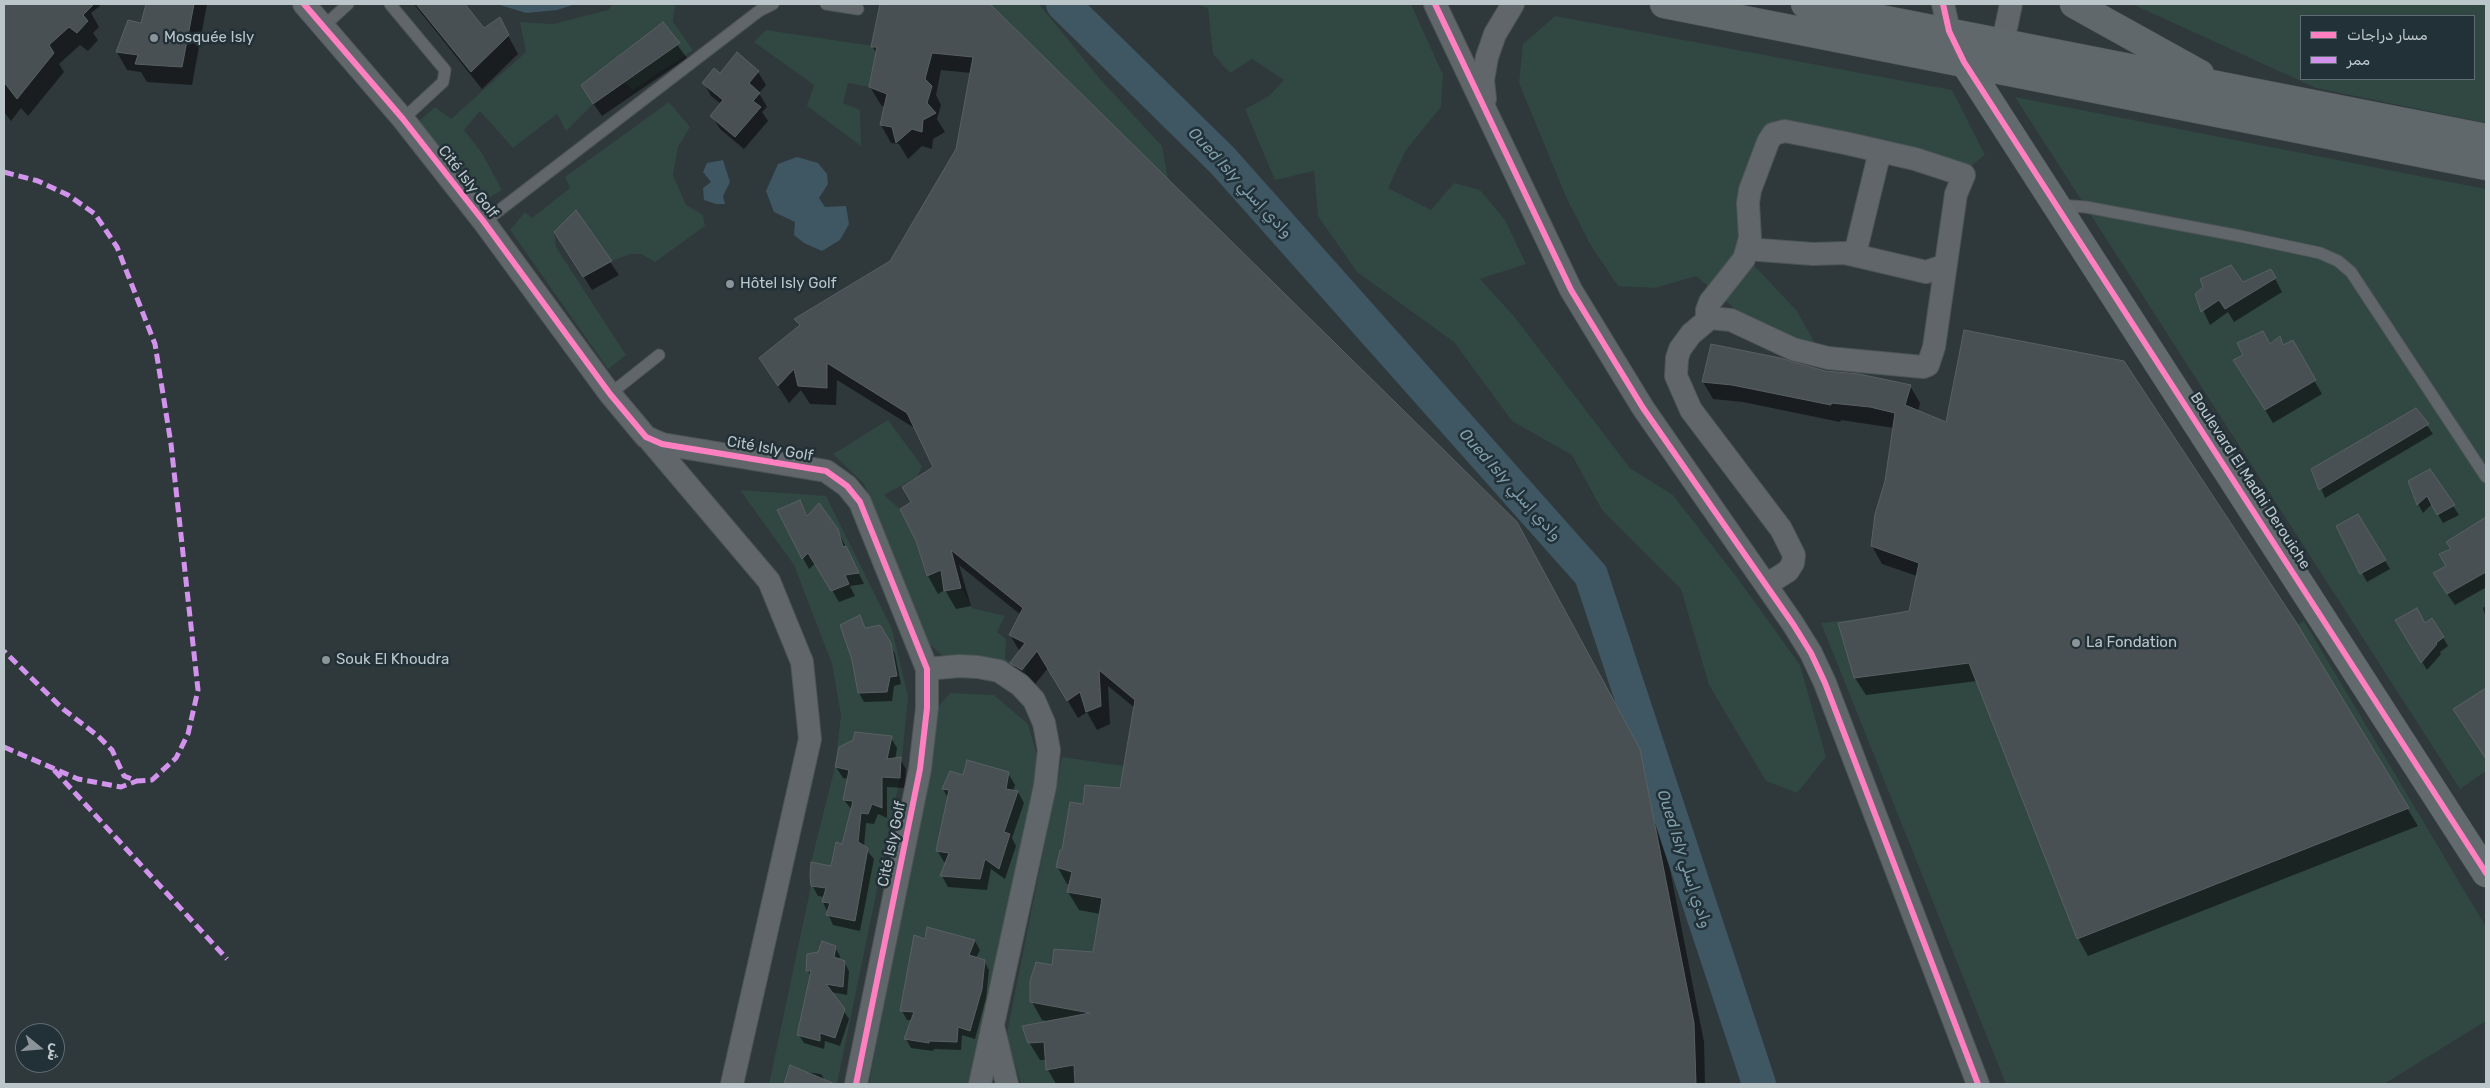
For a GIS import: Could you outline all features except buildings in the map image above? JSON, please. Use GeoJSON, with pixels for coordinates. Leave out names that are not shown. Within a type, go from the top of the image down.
{"type":"FeatureCollection","features":[{"type":"Feature","properties":{"kind":"main road"},"geometry":{"type":"LineString","coordinates":[[1664,4],[1998,68],[2486,166]]}},
{"type":"Feature","properties":{"kind":"main road"},"geometry":{"type":"LineString","coordinates":[[1805,4],[2486,138]]}},
{"type":"Feature","properties":{"kind":"main road"},"geometry":{"type":"LineString","coordinates":[[2074,4],[2220,86]]}},
{"type":"Feature","properties":{"kind":"street","name":"Cité Isly Golf"},"geometry":{"type":"LineString","coordinates":[[304,4],[403,119],[484,222],[610,394],[646,437],[662,444],[826,471],[847,486],[860,502],[927,669],[927,708],[920,769],[856,1084]]}},
{"type":"Feature","properties":{"kind":"street"},"geometry":{"type":"LineString","coordinates":[[1435,4],[1571,290],[1643,408],[1793,624],[1825,683],[1978,1084]]}},
{"type":"Feature","properties":{"kind":"street"},"geometry":{"type":"LineString","coordinates":[[1486,110],[1483,80],[1487,56],[1495,34],[1513,4]]}},
{"type":"Feature","properties":{"kind":"street"},"geometry":{"type":"LineString","coordinates":[[1943,4],[1949,31]]}},
{"type":"Feature","properties":{"kind":"street"},"geometry":{"type":"LineString","coordinates":[[1992,104],[2011,4]]}},
{"type":"Feature","properties":{"kind":"street","name":"Boulevard El Madhi Derouiche"},"geometry":{"type":"LineString","coordinates":[[1949,31],[1964,62],[2486,872]]}},
{"type":"Feature","properties":{"kind":"street"},"geometry":{"type":"LineString","coordinates":[[1710,318],[1706,310],[1710,302],[1744,259],[1750,238],[1748,204],[1750,190],[1768,142],[1774,134],[1785,131],[1915,158],[1964,174],[1956,194],[1944,266],[1934,347],[1928,365],[1923,367],[1828,358],[1793,349],[1757,330],[1731,320],[1710,318],[1691,334],[1680,348],[1676,358],[1676,376],[1691,410],[1790,544],[1794,555],[1793,563],[1788,572],[1766,585]]}},
{"type":"Feature","properties":{"kind":"street"},"geometry":{"type":"LineString","coordinates":[[1855,254],[1880,151]]}},
{"type":"Feature","properties":{"kind":"street"},"geometry":{"type":"LineString","coordinates":[[1747,249],[1786,253],[1855,254],[1926,272],[1944,266]]}},
{"type":"Feature","properties":{"kind":"street"},"geometry":{"type":"LineString","coordinates":[[646,437],[769,581],[802,662],[810,739],[732,1084]]}},
{"type":"Feature","properties":{"kind":"street"},"geometry":{"type":"LineString","coordinates":[[927,669],[959,666],[999,671],[1020,685],[1034,700],[1044,723],[1049,750],[1045,786],[980,1084]]}},
{"type":"Feature","properties":{"kind":"street"},"geometry":{"type":"LineString","coordinates":[[992,1022],[1006,1084]]}},
{"type":"Feature","properties":{"kind":"lane"},"geometry":{"type":"LineString","coordinates":[[324,26],[348,4]]}},
{"type":"Feature","properties":{"kind":"lane"},"geometry":{"type":"LineString","coordinates":[[390,4],[445,70],[443,82],[403,119]]}},
{"type":"Feature","properties":{"kind":"lane"},"geometry":{"type":"LineString","coordinates":[[484,222],[759,11],[773,4]]}},
{"type":"Feature","properties":{"kind":"lane"},"geometry":{"type":"LineString","coordinates":[[826,4],[858,8]]}},
{"type":"Feature","properties":{"kind":"lane"},"geometry":{"type":"LineString","coordinates":[[2057,205],[2086,208],[2249,238],[2320,253],[2338,262],[2351,272],[2486,478]]}},
{"type":"Feature","properties":{"kind":"lane"},"geometry":{"type":"LineString","coordinates":[[610,394],[659,356]]}},
{"type":"Feature","properties":{"kind":"green space"},"geometry":{"type":"Polygon","coordinates":[[[613,4],[675,4],[673,22],[693,50],[633,90],[624,82],[680,44],[662,22],[581,85],[593,104],[566,131],[557,114],[513,148],[480,111],[464,130],[482,153],[502,190],[483,201],[419,121],[435,107],[451,119],[526,52],[520,22],[553,24],[608,10],[613,4]]]}},
{"type":"Feature","properties":{"kind":"green space"},"geometry":{"type":"Polygon","coordinates":[[[990,4],[1039,4],[1101,80],[1162,146],[1168,179],[990,4]]]}},
{"type":"Feature","properties":{"kind":"green space"},"geometry":{"type":"Polygon","coordinates":[[[1196,4],[1411,4],[1443,75],[1441,107],[1406,150],[1388,188],[1431,210],[1454,183],[1480,190],[1505,220],[1526,264],[1480,279],[1513,315],[1630,468],[1673,495],[1738,579],[1800,665],[1826,757],[1797,793],[1766,781],[1709,685],[1681,589],[1602,510],[1572,455],[1512,421],[1454,342],[1357,272],[1318,216],[1314,171],[1275,180],[1245,109],[1269,96],[1284,80],[1252,59],[1230,73],[1213,54],[1208,8],[1196,4]]]}},
{"type":"Feature","properties":{"kind":"green space"},"geometry":{"type":"Polygon","coordinates":[[[2132,4],[2486,4],[2486,123],[2316,88],[2132,4]]]}},
{"type":"Feature","properties":{"kind":"green space"},"geometry":{"type":"Polygon","coordinates":[[[1555,16],[1952,90],[1985,155],[1968,168],[1766,139],[1750,261],[1797,311],[1817,347],[1781,342],[1734,308],[1696,276],[1655,288],[1618,286],[1590,244],[1566,197],[1519,83],[1523,44],[1555,16]]]}},
{"type":"Feature","properties":{"kind":"green space"},"geometry":{"type":"Polygon","coordinates":[[[766,30],[900,50],[875,59],[869,87],[848,83],[843,103],[860,110],[861,146],[807,106],[814,85],[754,42],[766,30]]]}},
{"type":"Feature","properties":{"kind":"green space"},"geometry":{"type":"Polygon","coordinates":[[[2015,97],[2486,189],[2486,771],[2460,789],[2015,97]]]}},
{"type":"Feature","properties":{"kind":"green space"},"geometry":{"type":"Polygon","coordinates":[[[669,102],[690,127],[678,147],[673,175],[686,205],[703,215],[705,226],[655,262],[641,254],[630,254],[612,261],[576,211],[554,232],[556,247],[626,355],[608,369],[510,230],[525,212],[532,218],[570,188],[565,177],[669,102]]]}},
{"type":"Feature","properties":{"kind":"green space"},"geometry":{"type":"Polygon","coordinates":[[[888,420],[922,466],[917,477],[884,495],[900,509],[916,541],[926,576],[941,570],[945,591],[961,588],[972,608],[1005,616],[997,632],[1006,639],[1005,659],[1026,668],[1025,682],[944,657],[927,642],[864,484],[833,454],[888,420]]]}},
{"type":"Feature","properties":{"kind":"green space"},"geometry":{"type":"Polygon","coordinates":[[[740,490],[826,496],[892,629],[908,697],[900,778],[837,1084],[769,1084],[811,886],[811,862],[835,767],[841,715],[832,664],[794,565],[740,490]]]}},
{"type":"Feature","properties":{"kind":"green space"},"geometry":{"type":"Polygon","coordinates":[[[1924,612],[2161,697],[2304,621],[2486,927],[2486,1021],[2384,1084],[2006,1084],[1821,623],[1924,612]]]}},
{"type":"Feature","properties":{"kind":"green space"},"geometry":{"type":"Polygon","coordinates":[[[950,693],[994,695],[1028,724],[1040,766],[972,1084],[869,1084],[938,707],[950,693]]]}},
{"type":"Feature","properties":{"kind":"green space"},"geometry":{"type":"Polygon","coordinates":[[[1062,757],[1124,766],[1074,1064],[1075,1084],[1021,1084],[1006,1038],[1062,757]]]}},
{"type":"Feature","properties":{"kind":"water"},"geometry":{"type":"Polygon","coordinates":[[[497,4],[576,4],[557,10],[526,13],[497,4]]]}},
{"type":"Feature","properties":{"kind":"water"},"geometry":{"type":"Polygon","coordinates":[[[797,157],[818,163],[827,174],[828,184],[819,198],[825,207],[846,206],[849,224],[840,240],[822,251],[804,243],[794,235],[795,222],[774,212],[766,191],[778,164],[797,157]]]}},
{"type":"Feature","properties":{"kind":"water"},"geometry":{"type":"Polygon","coordinates":[[[723,160],[730,182],[723,196],[725,204],[716,204],[704,200],[703,188],[711,182],[703,172],[707,163],[723,160]]]}},
{"type":"Feature","properties":{"kind":"waterway","name":"Oued Isly وادي إسلي"},"geometry":{"type":"LineString","coordinates":[[1063,4],[1223,161],[1591,575],[1759,1084]]}},
{"type":"Feature","properties":{"kind":"marked path"},"geometry":{"type":"LineString","coordinates":[[4,172],[38,181],[68,195],[95,214],[117,247],[155,344],[171,444],[198,690],[188,734],[176,758],[152,780],[137,781],[124,776],[112,750],[98,736],[63,709],[4,651]]}},
{"type":"Feature","properties":{"kind":"marked path"},"geometry":{"type":"LineString","coordinates":[[4,747],[78,779],[121,787],[137,781]]}},
{"type":"Feature","properties":{"kind":"marked path"},"geometry":{"type":"LineString","coordinates":[[54,770],[227,959]]}},
{"type":"Feature","properties":{"kind":"cycle path"},"geometry":{"type":"LineString","coordinates":[[304,4],[403,119],[484,222],[610,394],[646,437],[662,444],[826,471],[847,486],[860,502],[927,669],[927,708],[920,769],[856,1084]]}},
{"type":"Feature","properties":{"kind":"cycle path"},"geometry":{"type":"LineString","coordinates":[[1435,4],[1571,290],[1643,408],[1793,624],[1811,653],[1825,683],[1978,1084]]}},
{"type":"Feature","properties":{"kind":"cycle path"},"geometry":{"type":"LineString","coordinates":[[1943,4],[1949,31],[1964,62],[2486,873]]}},
{"type":"Feature","properties":{"kind":"place","name":"Mosquée Isly"},"geometry":{"type":"Point","coordinates":[154,38]}},
{"type":"Feature","properties":{"kind":"place","name":"Hôtel Isly Golf"},"geometry":{"type":"Point","coordinates":[730,284]}},
{"type":"Feature","properties":{"kind":"place","name":"La Fondation"},"geometry":{"type":"Point","coordinates":[2076,643]}},
{"type":"Feature","properties":{"kind":"place","name":"Souk El Khoudra"},"geometry":{"type":"Point","coordinates":[326,660]}}]}
